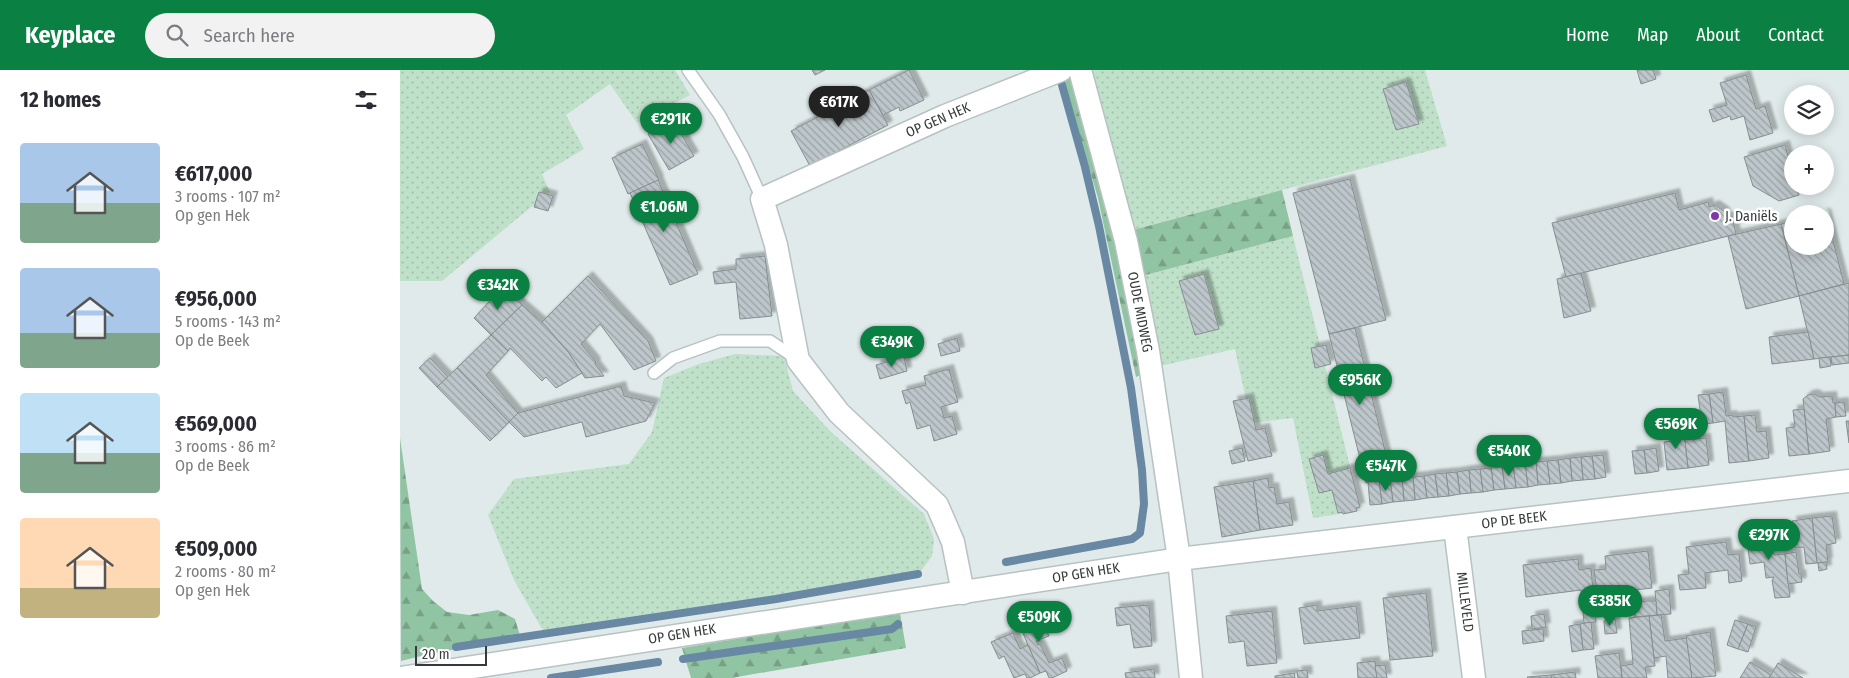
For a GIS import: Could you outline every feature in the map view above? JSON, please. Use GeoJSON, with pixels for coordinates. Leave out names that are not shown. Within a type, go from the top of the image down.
{"type":"FeatureCollection","features":[{"type":"Feature","properties":{"kind":"street","name":"OP GEN HEK"},"geometry":{"type":"LineString","coordinates":[[762,200],[945,116],[1061,70]]}},
{"type":"Feature","properties":{"kind":"street","name":"OUDE MIDWEG"},"geometry":{"type":"LineString","coordinates":[[1080,70],[1126,241],[1148,351],[1179,559],[1191,678]]}},
{"type":"Feature","properties":{"kind":"street"},"geometry":{"type":"LineString","coordinates":[[762,200],[776,245],[798,360],[839,413],[937,505],[953,542],[964,593]]}},
{"type":"Feature","properties":{"kind":"street","name":"OP DE BEEK"},"geometry":{"type":"LineString","coordinates":[[1179,559],[1849,481]]}},
{"type":"Feature","properties":{"kind":"street","name":"MILLEVELD"},"geometry":{"type":"LineString","coordinates":[[1455,527],[1474,678]]}},
{"type":"Feature","properties":{"kind":"street","name":"OP GEN HEK"},"geometry":{"type":"LineString","coordinates":[[401,678],[1179,559]]}},
{"type":"Feature","properties":{"kind":"lane"},"geometry":{"type":"LineString","coordinates":[[688,70],[719,114],[762,200]]}},
{"type":"Feature","properties":{"kind":"lane"},"geometry":{"type":"LineString","coordinates":[[654,373],[672,358],[720,340],[770,341],[798,360]]}},
{"type":"Feature","properties":{"kind":"green space"},"geometry":{"type":"Polygon","coordinates":[[[400,70],[675,70],[690,95],[637,123],[610,84],[566,115],[584,149],[542,174],[550,192],[442,281],[400,281],[400,70]]]}},
{"type":"Feature","properties":{"kind":"green space"},"geometry":{"type":"Polygon","coordinates":[[[1060,70],[1091,70],[1133,230],[1282,190],[1293,236],[1142,276],[1160,366],[1136,377],[1098,198],[1060,70]]]}},
{"type":"Feature","properties":{"kind":"green space"},"geometry":{"type":"Polygon","coordinates":[[[1091,70],[1425,70],[1447,146],[1133,230],[1091,70]]]}},
{"type":"Feature","properties":{"kind":"green space"},"geometry":{"type":"Polygon","coordinates":[[[1293,236],[1361,511],[1313,518],[1293,418],[1251,423],[1235,349],[1160,366],[1142,276],[1293,236]]]}},
{"type":"Feature","properties":{"kind":"green space"},"geometry":{"type":"Polygon","coordinates":[[[735,354],[784,356],[793,391],[831,432],[924,514],[934,539],[932,556],[921,571],[827,591],[546,636],[514,580],[488,515],[514,479],[629,464],[652,432],[664,378],[699,364],[735,354]]]}},
{"type":"Feature","properties":{"kind":"green space"},"geometry":{"type":"Polygon","coordinates":[[[400,438],[422,589],[447,612],[469,615],[498,610],[515,619],[521,639],[433,653],[401,661],[400,438]]]}},
{"type":"Feature","properties":{"kind":"green space"},"geometry":{"type":"Polygon","coordinates":[[[900,613],[906,648],[731,678],[691,678],[682,648],[900,613]]]}},
{"type":"Feature","properties":{"kind":"building"},"geometry":{"type":"Polygon","coordinates":[[[812,70],[825,70],[815,75],[812,70]]]}},
{"type":"Feature","properties":{"kind":"building"},"geometry":{"type":"Polygon","coordinates":[[[909,70],[924,100],[900,111],[899,107],[883,115],[869,90],[909,70]]]}},
{"type":"Feature","properties":{"kind":"building"},"geometry":{"type":"Polygon","coordinates":[[[1637,70],[1653,70],[1656,79],[1641,84],[1637,70]]]}},
{"type":"Feature","properties":{"kind":"building"},"geometry":{"type":"Polygon","coordinates":[[[1746,75],[1756,109],[1765,106],[1773,133],[1750,140],[1744,116],[1731,120],[1730,116],[1713,122],[1709,110],[1727,105],[1720,83],[1746,75]]]}},
{"type":"Feature","properties":{"kind":"building"},"geometry":{"type":"Polygon","coordinates":[[[1406,82],[1419,124],[1396,130],[1383,89],[1406,82]]]}},
{"type":"Feature","properties":{"kind":"building"},"geometry":{"type":"Polygon","coordinates":[[[869,90],[888,125],[810,166],[791,131],[869,90]]]}},
{"type":"Feature","properties":{"kind":"building"},"geometry":{"type":"Polygon","coordinates":[[[673,120],[694,156],[669,170],[648,134],[673,120]]]}},
{"type":"Feature","properties":{"kind":"building"},"geometry":{"type":"Polygon","coordinates":[[[642,144],[659,180],[628,194],[612,158],[642,144]]]}},
{"type":"Feature","properties":{"kind":"building"},"geometry":{"type":"Polygon","coordinates":[[[1784,145],[1784,195],[1799,195],[1779,201],[1753,186],[1744,157],[1784,145]]]}},
{"type":"Feature","properties":{"kind":"building"},"geometry":{"type":"Polygon","coordinates":[[[1350,179],[1386,320],[1329,334],[1293,193],[1350,179]]]}},
{"type":"Feature","properties":{"kind":"building"},"geometry":{"type":"Polygon","coordinates":[[[658,180],[698,274],[670,285],[630,193],[658,180]]]}},
{"type":"Feature","properties":{"kind":"building"},"geometry":{"type":"Polygon","coordinates":[[[539,192],[553,196],[548,211],[534,207],[539,192]]]}},
{"type":"Feature","properties":{"kind":"building"},"geometry":{"type":"Polygon","coordinates":[[[1675,193],[1679,210],[1708,202],[1709,207],[1715,205],[1725,212],[1726,217],[1732,216],[1736,234],[1566,277],[1552,223],[1675,193]]]}},
{"type":"Feature","properties":{"kind":"building"},"geometry":{"type":"Polygon","coordinates":[[[1784,223],[1784,236],[1781,224],[1784,223]]]}},
{"type":"Feature","properties":{"kind":"building"},"geometry":{"type":"Polygon","coordinates":[[[1781,224],[1784,236],[1784,255],[1789,255],[1799,296],[1746,309],[1728,236],[1781,224]]]}},
{"type":"Feature","properties":{"kind":"building"},"geometry":{"type":"Polygon","coordinates":[[[1834,245],[1844,284],[1799,296],[1789,255],[1834,255],[1834,245]]]}},
{"type":"Feature","properties":{"kind":"building"},"geometry":{"type":"Polygon","coordinates":[[[765,256],[772,316],[740,319],[736,282],[715,284],[713,272],[736,269],[736,259],[765,256]]]}},
{"type":"Feature","properties":{"kind":"building"},"geometry":{"type":"Polygon","coordinates":[[[1581,273],[1591,311],[1564,318],[1557,279],[1581,273]]]}},
{"type":"Feature","properties":{"kind":"building"},"geometry":{"type":"Polygon","coordinates":[[[1204,274],[1219,329],[1195,335],[1179,281],[1204,274]]]}},
{"type":"Feature","properties":{"kind":"building"},"geometry":{"type":"Polygon","coordinates":[[[588,276],[648,341],[656,361],[634,370],[600,324],[581,344],[596,362],[595,364],[604,376],[585,378],[569,353],[542,322],[588,276]]]}},
{"type":"Feature","properties":{"kind":"building"},"geometry":{"type":"Polygon","coordinates":[[[1849,283],[1849,355],[1814,359],[1799,296],[1849,283]]]}},
{"type":"Feature","properties":{"kind":"building"},"geometry":{"type":"Polygon","coordinates":[[[503,287],[522,305],[491,335],[474,318],[503,287]]]}},
{"type":"Feature","properties":{"kind":"building"},"geometry":{"type":"Polygon","coordinates":[[[522,305],[544,324],[569,353],[582,373],[556,388],[546,377],[542,381],[510,348],[508,351],[491,335],[522,305]]]}},
{"type":"Feature","properties":{"kind":"building"},"geometry":{"type":"Polygon","coordinates":[[[1355,328],[1392,479],[1366,483],[1329,334],[1355,328]]]}},
{"type":"Feature","properties":{"kind":"building"},"geometry":{"type":"Polygon","coordinates":[[[1808,332],[1814,359],[1772,364],[1769,337],[1808,332]]]}},
{"type":"Feature","properties":{"kind":"building"},"geometry":{"type":"Polygon","coordinates":[[[491,335],[508,351],[486,375],[518,413],[509,422],[457,368],[491,335]]]}},
{"type":"Feature","properties":{"kind":"building"},"geometry":{"type":"Polygon","coordinates":[[[957,338],[960,351],[941,356],[938,344],[957,338]]]}},
{"type":"Feature","properties":{"kind":"building"},"geometry":{"type":"Polygon","coordinates":[[[1326,345],[1331,364],[1315,368],[1311,348],[1326,345]]]}},
{"type":"Feature","properties":{"kind":"building"},"geometry":{"type":"Polygon","coordinates":[[[1849,355],[1849,363],[1832,365],[1831,357],[1849,355]]]}},
{"type":"Feature","properties":{"kind":"building"},"geometry":{"type":"Polygon","coordinates":[[[904,357],[907,371],[880,379],[876,365],[904,357]]]}},
{"type":"Feature","properties":{"kind":"building"},"geometry":{"type":"Polygon","coordinates":[[[1830,357],[1831,366],[1820,368],[1819,358],[1830,357]]]}},
{"type":"Feature","properties":{"kind":"building"},"geometry":{"type":"Polygon","coordinates":[[[430,358],[448,377],[437,387],[419,368],[430,358]]]}},
{"type":"Feature","properties":{"kind":"building"},"geometry":{"type":"Polygon","coordinates":[[[457,368],[509,422],[490,441],[437,387],[457,368]]]}},
{"type":"Feature","properties":{"kind":"building"},"geometry":{"type":"Polygon","coordinates":[[[949,369],[958,402],[941,407],[944,418],[952,416],[957,434],[934,441],[930,425],[917,429],[910,402],[906,404],[902,391],[926,385],[924,376],[949,369]]]}},
{"type":"Feature","properties":{"kind":"building"},"geometry":{"type":"Polygon","coordinates":[[[621,386],[624,396],[655,403],[646,421],[586,437],[582,422],[524,437],[509,422],[518,413],[621,386]]]}},
{"type":"Feature","properties":{"kind":"building"},"geometry":{"type":"Polygon","coordinates":[[[1723,392],[1726,416],[1744,416],[1749,461],[1729,463],[1725,421],[1713,423],[1709,394],[1723,392]]]}},
{"type":"Feature","properties":{"kind":"building"},"geometry":{"type":"Polygon","coordinates":[[[1709,394],[1713,423],[1702,424],[1698,395],[1709,394]]]}},
{"type":"Feature","properties":{"kind":"building"},"geometry":{"type":"Polygon","coordinates":[[[1814,394],[1819,397],[1832,396],[1833,403],[1835,403],[1836,417],[1826,419],[1830,451],[1809,454],[1803,399],[1808,395],[1814,394]]]}},
{"type":"Feature","properties":{"kind":"building"},"geometry":{"type":"Polygon","coordinates":[[[1249,398],[1256,430],[1265,428],[1272,456],[1248,461],[1233,401],[1249,398]]]}},
{"type":"Feature","properties":{"kind":"building"},"geometry":{"type":"Polygon","coordinates":[[[1844,402],[1846,416],[1836,417],[1835,403],[1844,402]]]}},
{"type":"Feature","properties":{"kind":"building"},"geometry":{"type":"Polygon","coordinates":[[[1804,409],[1809,454],[1789,456],[1786,428],[1795,427],[1793,410],[1804,409]]]}},
{"type":"Feature","properties":{"kind":"building"},"geometry":{"type":"Polygon","coordinates":[[[1755,415],[1757,432],[1766,431],[1769,458],[1749,461],[1744,416],[1755,415]]]}},
{"type":"Feature","properties":{"kind":"building"},"geometry":{"type":"Polygon","coordinates":[[[1846,421],[1849,421],[1849,443],[1846,421]]]}},
{"type":"Feature","properties":{"kind":"building"},"geometry":{"type":"Polygon","coordinates":[[[1693,424],[1695,439],[1706,438],[1709,465],[1688,468],[1683,425],[1693,424]]]}},
{"type":"Feature","properties":{"kind":"building"},"geometry":{"type":"Polygon","coordinates":[[[1683,425],[1688,468],[1667,470],[1664,442],[1673,441],[1672,426],[1683,425]]]}},
{"type":"Feature","properties":{"kind":"building"},"geometry":{"type":"Polygon","coordinates":[[[1242,448],[1245,461],[1232,464],[1229,451],[1242,448]]]}},
{"type":"Feature","properties":{"kind":"building"},"geometry":{"type":"Polygon","coordinates":[[[1656,448],[1659,471],[1647,473],[1644,450],[1656,448]]]}},
{"type":"Feature","properties":{"kind":"building"},"geometry":{"type":"Polygon","coordinates":[[[1644,450],[1647,473],[1635,474],[1632,451],[1644,450]]]}},
{"type":"Feature","properties":{"kind":"building"},"geometry":{"type":"Polygon","coordinates":[[[1323,455],[1328,474],[1350,468],[1360,507],[1356,508],[1357,511],[1343,514],[1342,512],[1338,513],[1332,490],[1319,493],[1309,459],[1323,455]]]}},
{"type":"Feature","properties":{"kind":"building"},"geometry":{"type":"Polygon","coordinates":[[[1603,455],[1606,477],[1595,479],[1592,456],[1603,455]]]}},
{"type":"Feature","properties":{"kind":"building"},"geometry":{"type":"Polygon","coordinates":[[[1592,456],[1595,479],[1583,480],[1581,457],[1592,456]]]}},
{"type":"Feature","properties":{"kind":"building"},"geometry":{"type":"Polygon","coordinates":[[[1581,457],[1583,480],[1572,481],[1570,458],[1581,457]]]}},
{"type":"Feature","properties":{"kind":"building"},"geometry":{"type":"Polygon","coordinates":[[[1570,458],[1572,481],[1561,483],[1558,460],[1570,458]]]}},
{"type":"Feature","properties":{"kind":"building"},"geometry":{"type":"Polygon","coordinates":[[[1558,460],[1561,483],[1550,484],[1547,461],[1558,460]]]}},
{"type":"Feature","properties":{"kind":"building"},"geometry":{"type":"Polygon","coordinates":[[[1547,461],[1550,484],[1538,485],[1536,462],[1547,461]]]}},
{"type":"Feature","properties":{"kind":"building"},"geometry":{"type":"Polygon","coordinates":[[[1536,462],[1538,485],[1528,487],[1525,464],[1536,462]]]}},
{"type":"Feature","properties":{"kind":"building"},"geometry":{"type":"Polygon","coordinates":[[[1525,464],[1528,487],[1516,488],[1513,465],[1525,464]]]}},
{"type":"Feature","properties":{"kind":"building"},"geometry":{"type":"Polygon","coordinates":[[[1513,465],[1516,488],[1505,489],[1502,467],[1513,465]]]}},
{"type":"Feature","properties":{"kind":"building"},"geometry":{"type":"Polygon","coordinates":[[[1502,467],[1505,489],[1494,490],[1491,468],[1502,467]]]}},
{"type":"Feature","properties":{"kind":"building"},"geometry":{"type":"Polygon","coordinates":[[[1491,468],[1494,490],[1483,492],[1480,469],[1491,468]]]}},
{"type":"Feature","properties":{"kind":"building"},"geometry":{"type":"Polygon","coordinates":[[[1480,469],[1483,492],[1471,493],[1469,470],[1480,469]]]}},
{"type":"Feature","properties":{"kind":"building"},"geometry":{"type":"Polygon","coordinates":[[[1469,470],[1471,493],[1460,494],[1457,472],[1469,470]]]}},
{"type":"Feature","properties":{"kind":"building"},"geometry":{"type":"Polygon","coordinates":[[[1457,472],[1460,494],[1449,496],[1446,473],[1457,472]]]}},
{"type":"Feature","properties":{"kind":"building"},"geometry":{"type":"Polygon","coordinates":[[[1446,473],[1449,496],[1438,497],[1435,474],[1446,473]]]}},
{"type":"Feature","properties":{"kind":"building"},"geometry":{"type":"Polygon","coordinates":[[[1435,474],[1438,497],[1427,498],[1424,476],[1435,474]]]}},
{"type":"Feature","properties":{"kind":"building"},"geometry":{"type":"Polygon","coordinates":[[[1424,476],[1427,498],[1415,500],[1413,477],[1424,476]]]}},
{"type":"Feature","properties":{"kind":"building"},"geometry":{"type":"Polygon","coordinates":[[[1413,477],[1415,500],[1404,501],[1402,478],[1413,477]]]}},
{"type":"Feature","properties":{"kind":"building"},"geometry":{"type":"Polygon","coordinates":[[[1268,478],[1269,488],[1274,487],[1277,504],[1289,502],[1293,525],[1260,530],[1253,481],[1268,478]]]}},
{"type":"Feature","properties":{"kind":"building"},"geometry":{"type":"Polygon","coordinates":[[[1402,478],[1404,501],[1393,502],[1390,480],[1402,478]]]}},
{"type":"Feature","properties":{"kind":"building"},"geometry":{"type":"Polygon","coordinates":[[[1390,480],[1393,502],[1382,504],[1379,481],[1390,480]]]}},
{"type":"Feature","properties":{"kind":"building"},"geometry":{"type":"Polygon","coordinates":[[[1253,481],[1260,530],[1222,537],[1214,487],[1253,481]]]}},
{"type":"Feature","properties":{"kind":"building"},"geometry":{"type":"Polygon","coordinates":[[[1379,481],[1382,504],[1370,505],[1368,482],[1379,481]]]}},
{"type":"Feature","properties":{"kind":"building"},"geometry":{"type":"Polygon","coordinates":[[[1832,516],[1836,543],[1826,545],[1828,562],[1817,563],[1812,518],[1832,516]]]}},
{"type":"Feature","properties":{"kind":"building"},"geometry":{"type":"Polygon","coordinates":[[[1812,518],[1817,563],[1806,564],[1804,547],[1795,548],[1792,521],[1812,518]]]}},
{"type":"Feature","properties":{"kind":"building"},"geometry":{"type":"Polygon","coordinates":[[[1771,530],[1774,555],[1785,554],[1790,597],[1775,598],[1772,580],[1774,577],[1766,578],[1764,562],[1750,564],[1746,533],[1771,530]]]}},
{"type":"Feature","properties":{"kind":"building"},"geometry":{"type":"Polygon","coordinates":[[[1726,542],[1728,555],[1739,554],[1742,581],[1729,583],[1728,570],[1705,573],[1706,588],[1680,590],[1678,575],[1689,574],[1686,547],[1726,542]]]}},
{"type":"Feature","properties":{"kind":"building"},"geometry":{"type":"Polygon","coordinates":[[[1648,551],[1652,588],[1609,593],[1609,590],[1597,591],[1594,570],[1606,569],[1605,556],[1648,551]]]}},
{"type":"Feature","properties":{"kind":"building"},"geometry":{"type":"Polygon","coordinates":[[[1796,552],[1802,582],[1788,584],[1785,554],[1796,552]]]}},
{"type":"Feature","properties":{"kind":"building"},"geometry":{"type":"Polygon","coordinates":[[[1578,559],[1579,570],[1591,568],[1596,622],[1584,623],[1581,590],[1526,597],[1523,565],[1578,559]]]}},
{"type":"Feature","properties":{"kind":"building"},"geometry":{"type":"Polygon","coordinates":[[[1826,562],[1827,569],[1819,571],[1818,563],[1826,562]]]}},
{"type":"Feature","properties":{"kind":"building"},"geometry":{"type":"Polygon","coordinates":[[[1669,589],[1671,614],[1657,615],[1655,591],[1669,589]]]}},
{"type":"Feature","properties":{"kind":"building"},"geometry":{"type":"Polygon","coordinates":[[[1426,593],[1433,656],[1390,660],[1383,598],[1426,593]]]}},
{"type":"Feature","properties":{"kind":"building"},"geometry":{"type":"Polygon","coordinates":[[[1656,601],[1657,615],[1635,617],[1633,603],[1656,601]]]}},
{"type":"Feature","properties":{"kind":"building"},"geometry":{"type":"Polygon","coordinates":[[[1149,605],[1152,646],[1134,648],[1130,624],[1117,626],[1115,608],[1149,605]]]}},
{"type":"Feature","properties":{"kind":"building"},"geometry":{"type":"Polygon","coordinates":[[[1317,605],[1317,611],[1356,606],[1360,638],[1304,644],[1299,608],[1317,605]]]}},
{"type":"Feature","properties":{"kind":"building"},"geometry":{"type":"Polygon","coordinates":[[[1037,608],[1049,636],[1036,641],[1038,645],[1040,644],[1049,663],[1062,658],[1067,671],[1052,678],[1049,678],[1046,671],[1040,673],[1016,617],[1037,608]]]}},
{"type":"Feature","properties":{"kind":"building"},"geometry":{"type":"Polygon","coordinates":[[[1272,611],[1277,663],[1247,666],[1244,641],[1229,643],[1226,616],[1272,611]]]}},
{"type":"Feature","properties":{"kind":"building"},"geometry":{"type":"Polygon","coordinates":[[[1544,614],[1546,627],[1532,629],[1531,616],[1544,614]]]}},
{"type":"Feature","properties":{"kind":"building"},"geometry":{"type":"Polygon","coordinates":[[[1661,615],[1665,641],[1687,638],[1692,678],[1668,678],[1666,656],[1654,658],[1649,616],[1661,615]]]}},
{"type":"Feature","properties":{"kind":"building"},"geometry":{"type":"Polygon","coordinates":[[[1649,616],[1655,666],[1645,667],[1647,678],[1622,678],[1621,666],[1633,664],[1629,618],[1649,616]]]}},
{"type":"Feature","properties":{"kind":"building"},"geometry":{"type":"Polygon","coordinates":[[[1615,619],[1617,633],[1605,634],[1604,621],[1615,619]]]}},
{"type":"Feature","properties":{"kind":"building"},"geometry":{"type":"Polygon","coordinates":[[[1735,620],[1748,624],[1738,649],[1727,645],[1735,620]]]}},
{"type":"Feature","properties":{"kind":"building"},"geometry":{"type":"Polygon","coordinates":[[[1591,622],[1594,649],[1583,650],[1580,624],[1591,622]]]}},
{"type":"Feature","properties":{"kind":"building"},"geometry":{"type":"Polygon","coordinates":[[[1580,624],[1583,650],[1572,652],[1569,626],[1580,624]]]}},
{"type":"Feature","properties":{"kind":"building"},"geometry":{"type":"Polygon","coordinates":[[[1748,624],[1756,627],[1748,652],[1738,649],[1748,624]]]}},
{"type":"Feature","properties":{"kind":"building"},"geometry":{"type":"Polygon","coordinates":[[[1543,629],[1544,641],[1523,644],[1522,631],[1543,629]]]}},
{"type":"Feature","properties":{"kind":"building"},"geometry":{"type":"Polygon","coordinates":[[[1710,632],[1716,676],[1692,678],[1686,636],[1710,632]]]}},
{"type":"Feature","properties":{"kind":"building"},"geometry":{"type":"Polygon","coordinates":[[[1013,633],[1020,649],[1028,645],[1040,673],[1030,678],[1027,678],[1025,674],[1014,678],[1004,656],[999,659],[991,642],[1013,633]]]}},
{"type":"Feature","properties":{"kind":"building"},"geometry":{"type":"Polygon","coordinates":[[[1619,653],[1622,678],[1598,678],[1595,656],[1619,653]]]}},
{"type":"Feature","properties":{"kind":"building"},"geometry":{"type":"Polygon","coordinates":[[[1375,661],[1377,678],[1358,678],[1357,663],[1375,661]]]}},
{"type":"Feature","properties":{"kind":"building"},"geometry":{"type":"Polygon","coordinates":[[[1750,662],[1771,675],[1769,678],[1740,678],[1750,662]]]}},
{"type":"Feature","properties":{"kind":"building"},"geometry":{"type":"Polygon","coordinates":[[[1778,663],[1803,678],[1769,678],[1778,663]]]}},
{"type":"Feature","properties":{"kind":"building"},"geometry":{"type":"Polygon","coordinates":[[[1385,665],[1387,678],[1377,678],[1375,666],[1385,665]]]}},
{"type":"Feature","properties":{"kind":"building"},"geometry":{"type":"Polygon","coordinates":[[[1154,669],[1155,678],[1126,678],[1125,673],[1154,669]]]}},
{"type":"Feature","properties":{"kind":"building"},"geometry":{"type":"Polygon","coordinates":[[[1307,670],[1308,678],[1298,678],[1297,671],[1307,670]]]}},
{"type":"Feature","properties":{"kind":"building"},"geometry":{"type":"Polygon","coordinates":[[[1575,672],[1576,678],[1551,678],[1551,675],[1575,672]]]}},
{"type":"Feature","properties":{"kind":"building"},"geometry":{"type":"Polygon","coordinates":[[[1294,673],[1295,678],[1275,678],[1275,676],[1294,673]]]}},
{"type":"Feature","properties":{"kind":"building"},"geometry":{"type":"Polygon","coordinates":[[[1551,675],[1551,678],[1527,677],[1551,675]]]}},
{"type":"Feature","properties":{"kind":"waterway"},"geometry":{"type":"LineString","coordinates":[[1006,562],[1132,539],[1140,533],[1144,504],[1142,470],[1131,388],[1099,226],[1062,85]]}},
{"type":"Feature","properties":{"kind":"waterway"},"geometry":{"type":"LineString","coordinates":[[456,647],[776,599],[918,574]]}},
{"type":"Feature","properties":{"kind":"waterway"},"geometry":{"type":"LineString","coordinates":[[683,659],[892,629],[898,624]]}},
{"type":"Feature","properties":{"kind":"waterway"},"geometry":{"type":"LineString","coordinates":[[551,678],[658,662]]}},
{"type":"Feature","properties":{"kind":"place","name":"J. Daniëls"},"geometry":{"type":"Point","coordinates":[1715,216]}}]}
